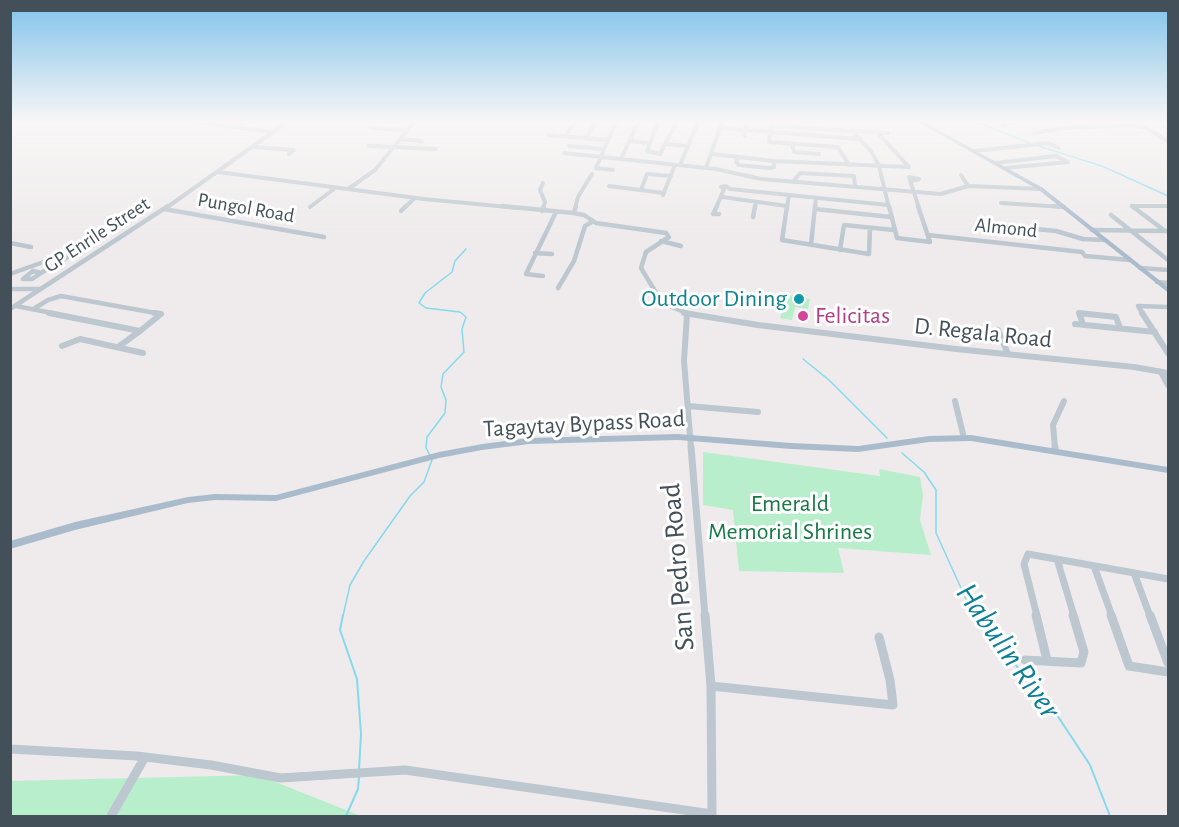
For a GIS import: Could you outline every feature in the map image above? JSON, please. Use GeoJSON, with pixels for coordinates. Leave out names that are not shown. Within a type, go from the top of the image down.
{"type":"FeatureCollection","features":[{"type":"Feature","properties":{"kind":"main road"},"geometry":{"type":"LineString","coordinates":[[991,161],[1044,191],[1168,290]]}},
{"type":"Feature","properties":{"kind":"main road","name":"Tagaytay Bypass Road"},"geometry":{"type":"LineString","coordinates":[[10,545],[69,528],[182,502],[215,497],[270,499],[309,491],[439,455],[529,441],[689,437],[858,449],[929,439],[964,438],[1055,450],[1168,470]]}},
{"type":"Feature","properties":{"kind":"street","name":"GP Enrile Street"},"geometry":{"type":"LineString","coordinates":[[13,307],[234,161]]}},
{"type":"Feature","properties":{"kind":"street"},"geometry":{"type":"LineString","coordinates":[[347,190],[375,170],[382,161]]}},
{"type":"Feature","properties":{"kind":"street"},"geometry":{"type":"LineString","coordinates":[[599,161],[596,168],[613,170]]}},
{"type":"Feature","properties":{"kind":"street"},"geometry":{"type":"LineString","coordinates":[[636,161],[706,168],[761,179],[941,194],[968,186],[1044,191]]}},
{"type":"Feature","properties":{"kind":"street"},"geometry":{"type":"LineString","coordinates":[[609,186],[663,194],[680,161]]}},
{"type":"Feature","properties":{"kind":"street"},"geometry":{"type":"LineString","coordinates":[[706,168],[709,161]]}},
{"type":"Feature","properties":{"kind":"street"},"geometry":{"type":"LineString","coordinates":[[737,161],[739,165],[769,168],[774,167],[774,161]]}},
{"type":"Feature","properties":{"kind":"street"},"geometry":{"type":"LineString","coordinates":[[769,161],[909,167],[903,161]]}},
{"type":"Feature","properties":{"kind":"street"},"geometry":{"type":"LineString","coordinates":[[846,161],[849,165]]}},
{"type":"Feature","properties":{"kind":"street"},"geometry":{"type":"LineString","coordinates":[[840,250],[844,225],[894,230],[876,161]]}},
{"type":"Feature","properties":{"kind":"street"},"geometry":{"type":"LineString","coordinates":[[995,163],[1016,161]]}},
{"type":"Feature","properties":{"kind":"street"},"geometry":{"type":"LineString","coordinates":[[1006,168],[1068,162],[1065,161]]}},
{"type":"Feature","properties":{"kind":"street"},"geometry":{"type":"LineString","coordinates":[[218,172],[415,198],[574,213],[584,215],[592,222],[670,234],[646,252],[642,271],[658,296],[672,307],[687,314]]}},
{"type":"Feature","properties":{"kind":"street"},"geometry":{"type":"LineString","coordinates":[[793,182],[800,173],[854,176],[855,187]]}},
{"type":"Feature","properties":{"kind":"street"},"geometry":{"type":"LineString","coordinates":[[574,213],[578,197],[592,174]]}},
{"type":"Feature","properties":{"kind":"street"},"geometry":{"type":"LineString","coordinates":[[640,190],[647,174],[671,176]]}},
{"type":"Feature","properties":{"kind":"street"},"geometry":{"type":"LineString","coordinates":[[961,175],[968,186]]}},
{"type":"Feature","properties":{"kind":"street"},"geometry":{"type":"LineString","coordinates":[[757,191],[761,179]]}},
{"type":"Feature","properties":{"kind":"street"},"geometry":{"type":"LineString","coordinates":[[910,181],[927,235]]}},
{"type":"Feature","properties":{"kind":"street"},"geometry":{"type":"LineString","coordinates":[[542,211],[545,202],[540,190],[543,183]]}},
{"type":"Feature","properties":{"kind":"street"},"geometry":{"type":"LineString","coordinates":[[717,208],[724,189],[721,188],[726,186],[730,189],[888,205]]}},
{"type":"Feature","properties":{"kind":"street"},"geometry":{"type":"LineString","coordinates":[[310,207],[335,188]]}},
{"type":"Feature","properties":{"kind":"street"},"geometry":{"type":"LineString","coordinates":[[789,195],[782,240],[869,254],[870,228]]}},
{"type":"Feature","properties":{"kind":"street"},"geometry":{"type":"LineString","coordinates":[[722,197],[787,206]]}},
{"type":"Feature","properties":{"kind":"street"},"geometry":{"type":"LineString","coordinates":[[401,211],[415,198]]}},
{"type":"Feature","properties":{"kind":"street"},"geometry":{"type":"LineString","coordinates":[[811,245],[816,198]]}},
{"type":"Feature","properties":{"kind":"street"},"geometry":{"type":"LineString","coordinates":[[753,217],[756,202]]}},
{"type":"Feature","properties":{"kind":"street"},"geometry":{"type":"LineString","coordinates":[[1001,203],[1064,207]]}},
{"type":"Feature","properties":{"kind":"street"},"geometry":{"type":"LineString","coordinates":[[1167,207],[1132,206],[1167,231]]}},
{"type":"Feature","properties":{"kind":"street","name":"Pungol Road"},"geometry":{"type":"LineString","coordinates":[[164,209],[324,237]]}},
{"type":"Feature","properties":{"kind":"street"},"geometry":{"type":"LineString","coordinates":[[815,209],[891,217]]}},
{"type":"Feature","properties":{"kind":"street"},"geometry":{"type":"LineString","coordinates":[[543,276],[526,274],[556,212]]}},
{"type":"Feature","properties":{"kind":"street"},"geometry":{"type":"LineString","coordinates":[[1111,215],[1168,260]]}},
{"type":"Feature","properties":{"kind":"street"},"geometry":{"type":"LineString","coordinates":[[558,288],[574,261],[585,226],[592,222]]}},
{"type":"Feature","properties":{"kind":"street"},"geometry":{"type":"LineString","coordinates":[[985,224],[1056,231],[1083,238],[1105,240]]}},
{"type":"Feature","properties":{"kind":"street","name":"Almond"},"geometry":{"type":"LineString","coordinates":[[894,230],[897,238],[930,242],[927,235],[1082,252],[1085,256],[1130,260]]}},
{"type":"Feature","properties":{"kind":"street"},"geometry":{"type":"LineString","coordinates":[[1092,230],[1167,231]]}},
{"type":"Feature","properties":{"kind":"street"},"geometry":{"type":"LineString","coordinates":[[661,241],[681,246]]}},
{"type":"Feature","properties":{"kind":"street"},"geometry":{"type":"LineString","coordinates":[[10,243],[31,247]]}},
{"type":"Feature","properties":{"kind":"street"},"geometry":{"type":"LineString","coordinates":[[10,248],[17,244]]}},
{"type":"Feature","properties":{"kind":"street"},"geometry":{"type":"LineString","coordinates":[[536,252],[552,254]]}},
{"type":"Feature","properties":{"kind":"street"},"geometry":{"type":"LineString","coordinates":[[10,274],[60,256],[69,256],[41,273]]}},
{"type":"Feature","properties":{"kind":"street"},"geometry":{"type":"LineString","coordinates":[[1140,268],[1168,270]]}},
{"type":"Feature","properties":{"kind":"street"},"geometry":{"type":"LineString","coordinates":[[1157,282],[1168,283]]}},
{"type":"Feature","properties":{"kind":"street"},"geometry":{"type":"LineString","coordinates":[[12,290],[40,289]]}},
{"type":"Feature","properties":{"kind":"street"},"geometry":{"type":"LineString","coordinates":[[12,290],[30,296]]}},
{"type":"Feature","properties":{"kind":"street"},"geometry":{"type":"LineString","coordinates":[[35,308],[48,300],[61,296],[161,314],[118,347]]}},
{"type":"Feature","properties":{"kind":"street"},"geometry":{"type":"LineString","coordinates":[[1168,307],[1138,306],[1168,353]]}},
{"type":"Feature","properties":{"kind":"street"},"geometry":{"type":"LineString","coordinates":[[13,307],[35,308],[140,331]]}},
{"type":"Feature","properties":{"kind":"street"},"geometry":{"type":"LineString","coordinates":[[1083,324],[1079,313],[1116,317],[1120,328]]}},
{"type":"Feature","properties":{"kind":"street","name":"D. Regala Road"},"geometry":{"type":"LineString","coordinates":[[687,314],[769,326],[1134,367],[1168,373]]}},
{"type":"Feature","properties":{"kind":"street","name":"San Pedro Road"},"geometry":{"type":"LineString","coordinates":[[687,314],[684,361],[711,686],[712,815]]}},
{"type":"Feature","properties":{"kind":"street"},"geometry":{"type":"LineString","coordinates":[[1075,324],[1155,332]]}},
{"type":"Feature","properties":{"kind":"street"},"geometry":{"type":"LineString","coordinates":[[998,330],[1008,354]]}},
{"type":"Feature","properties":{"kind":"street"},"geometry":{"type":"LineString","coordinates":[[62,346],[80,339],[143,353]]}},
{"type":"Feature","properties":{"kind":"street"},"geometry":{"type":"LineString","coordinates":[[1161,372],[1168,385]]}},
{"type":"Feature","properties":{"kind":"street"},"geometry":{"type":"LineString","coordinates":[[955,401],[964,438]]}},
{"type":"Feature","properties":{"kind":"street"},"geometry":{"type":"LineString","coordinates":[[1055,450],[1053,426],[1064,402]]}},
{"type":"Feature","properties":{"kind":"street"},"geometry":{"type":"LineString","coordinates":[[688,406],[758,412]]}},
{"type":"Feature","properties":{"kind":"street"},"geometry":{"type":"LineString","coordinates":[[1047,660],[1024,564],[1028,554],[1168,579]]}},
{"type":"Feature","properties":{"kind":"street"},"geometry":{"type":"LineString","coordinates":[[1025,660],[1082,663],[1084,652],[1057,559]]}},
{"type":"Feature","properties":{"kind":"street"},"geometry":{"type":"LineString","coordinates":[[1094,566],[1129,666],[1168,672]]}},
{"type":"Feature","properties":{"kind":"street"},"geometry":{"type":"LineString","coordinates":[[1134,573],[1168,663]]}},
{"type":"Feature","properties":{"kind":"street"},"geometry":{"type":"LineString","coordinates":[[711,686],[893,705],[890,680],[879,637]]}},
{"type":"Feature","properties":{"kind":"street"},"geometry":{"type":"LineString","coordinates":[[10,749],[145,757],[211,765],[281,778],[405,770],[712,815]]}},
{"type":"Feature","properties":{"kind":"street"},"geometry":{"type":"LineString","coordinates":[[111,816],[145,757]]}},
{"type":"Feature","properties":{"kind":"green space"},"geometry":{"type":"Polygon","coordinates":[[[788,295],[810,299],[808,309],[795,307],[792,320],[780,318],[788,295]]]}},
{"type":"Feature","properties":{"kind":"green space","name":"Emerald Memorial Shrines"},"geometry":{"type":"Polygon","coordinates":[[[703,452],[880,476],[879,469],[920,477],[923,495],[920,520],[931,555],[838,548],[844,573],[739,571],[733,510],[703,505],[703,452]]]}},
{"type":"Feature","properties":{"kind":"green space"},"geometry":{"type":"Polygon","coordinates":[[[258,775],[361,816],[11,816],[10,781],[258,775]]]}},
{"type":"Feature","properties":{"kind":"waterway"},"geometry":{"type":"LineString","coordinates":[[1085,161],[1168,196]]}},
{"type":"Feature","properties":{"kind":"waterway"},"geometry":{"type":"LineString","coordinates":[[430,455],[426,448],[427,437],[445,413],[446,400],[441,387],[443,374],[464,352],[462,329],[466,317],[460,312],[426,308],[419,303],[425,293],[452,272],[455,261],[466,249]]}},
{"type":"Feature","properties":{"kind":"waterway","name":"Habulin River"},"geometry":{"type":"LineString","coordinates":[[803,359],[829,380],[887,438]]}},
{"type":"Feature","properties":{"kind":"waterway","name":"Habulin River"},"geometry":{"type":"LineString","coordinates":[[902,453],[924,472],[936,490],[936,533],[966,599],[978,616]]}},
{"type":"Feature","properties":{"kind":"waterway"},"geometry":{"type":"LineString","coordinates":[[343,616],[350,585],[364,561],[410,496],[424,482],[432,460]]}},
{"type":"Feature","properties":{"kind":"waterway"},"geometry":{"type":"LineString","coordinates":[[343,615],[340,630],[357,679],[361,734],[359,770]]}},
{"type":"Feature","properties":{"kind":"waterway","name":"Habulin River"},"geometry":{"type":"LineString","coordinates":[[977,615],[988,632],[1055,712],[1090,765],[1110,816]]}},
{"type":"Feature","properties":{"kind":"waterway"},"geometry":{"type":"LineString","coordinates":[[346,816],[358,789],[359,777]]}},
{"type":"Feature","properties":{"kind":"place","name":"Outdoor Dining"},"geometry":{"type":"Point","coordinates":[799,299]}},
{"type":"Feature","properties":{"kind":"place","name":"Felicitas"},"geometry":{"type":"Point","coordinates":[803,316]}}]}
